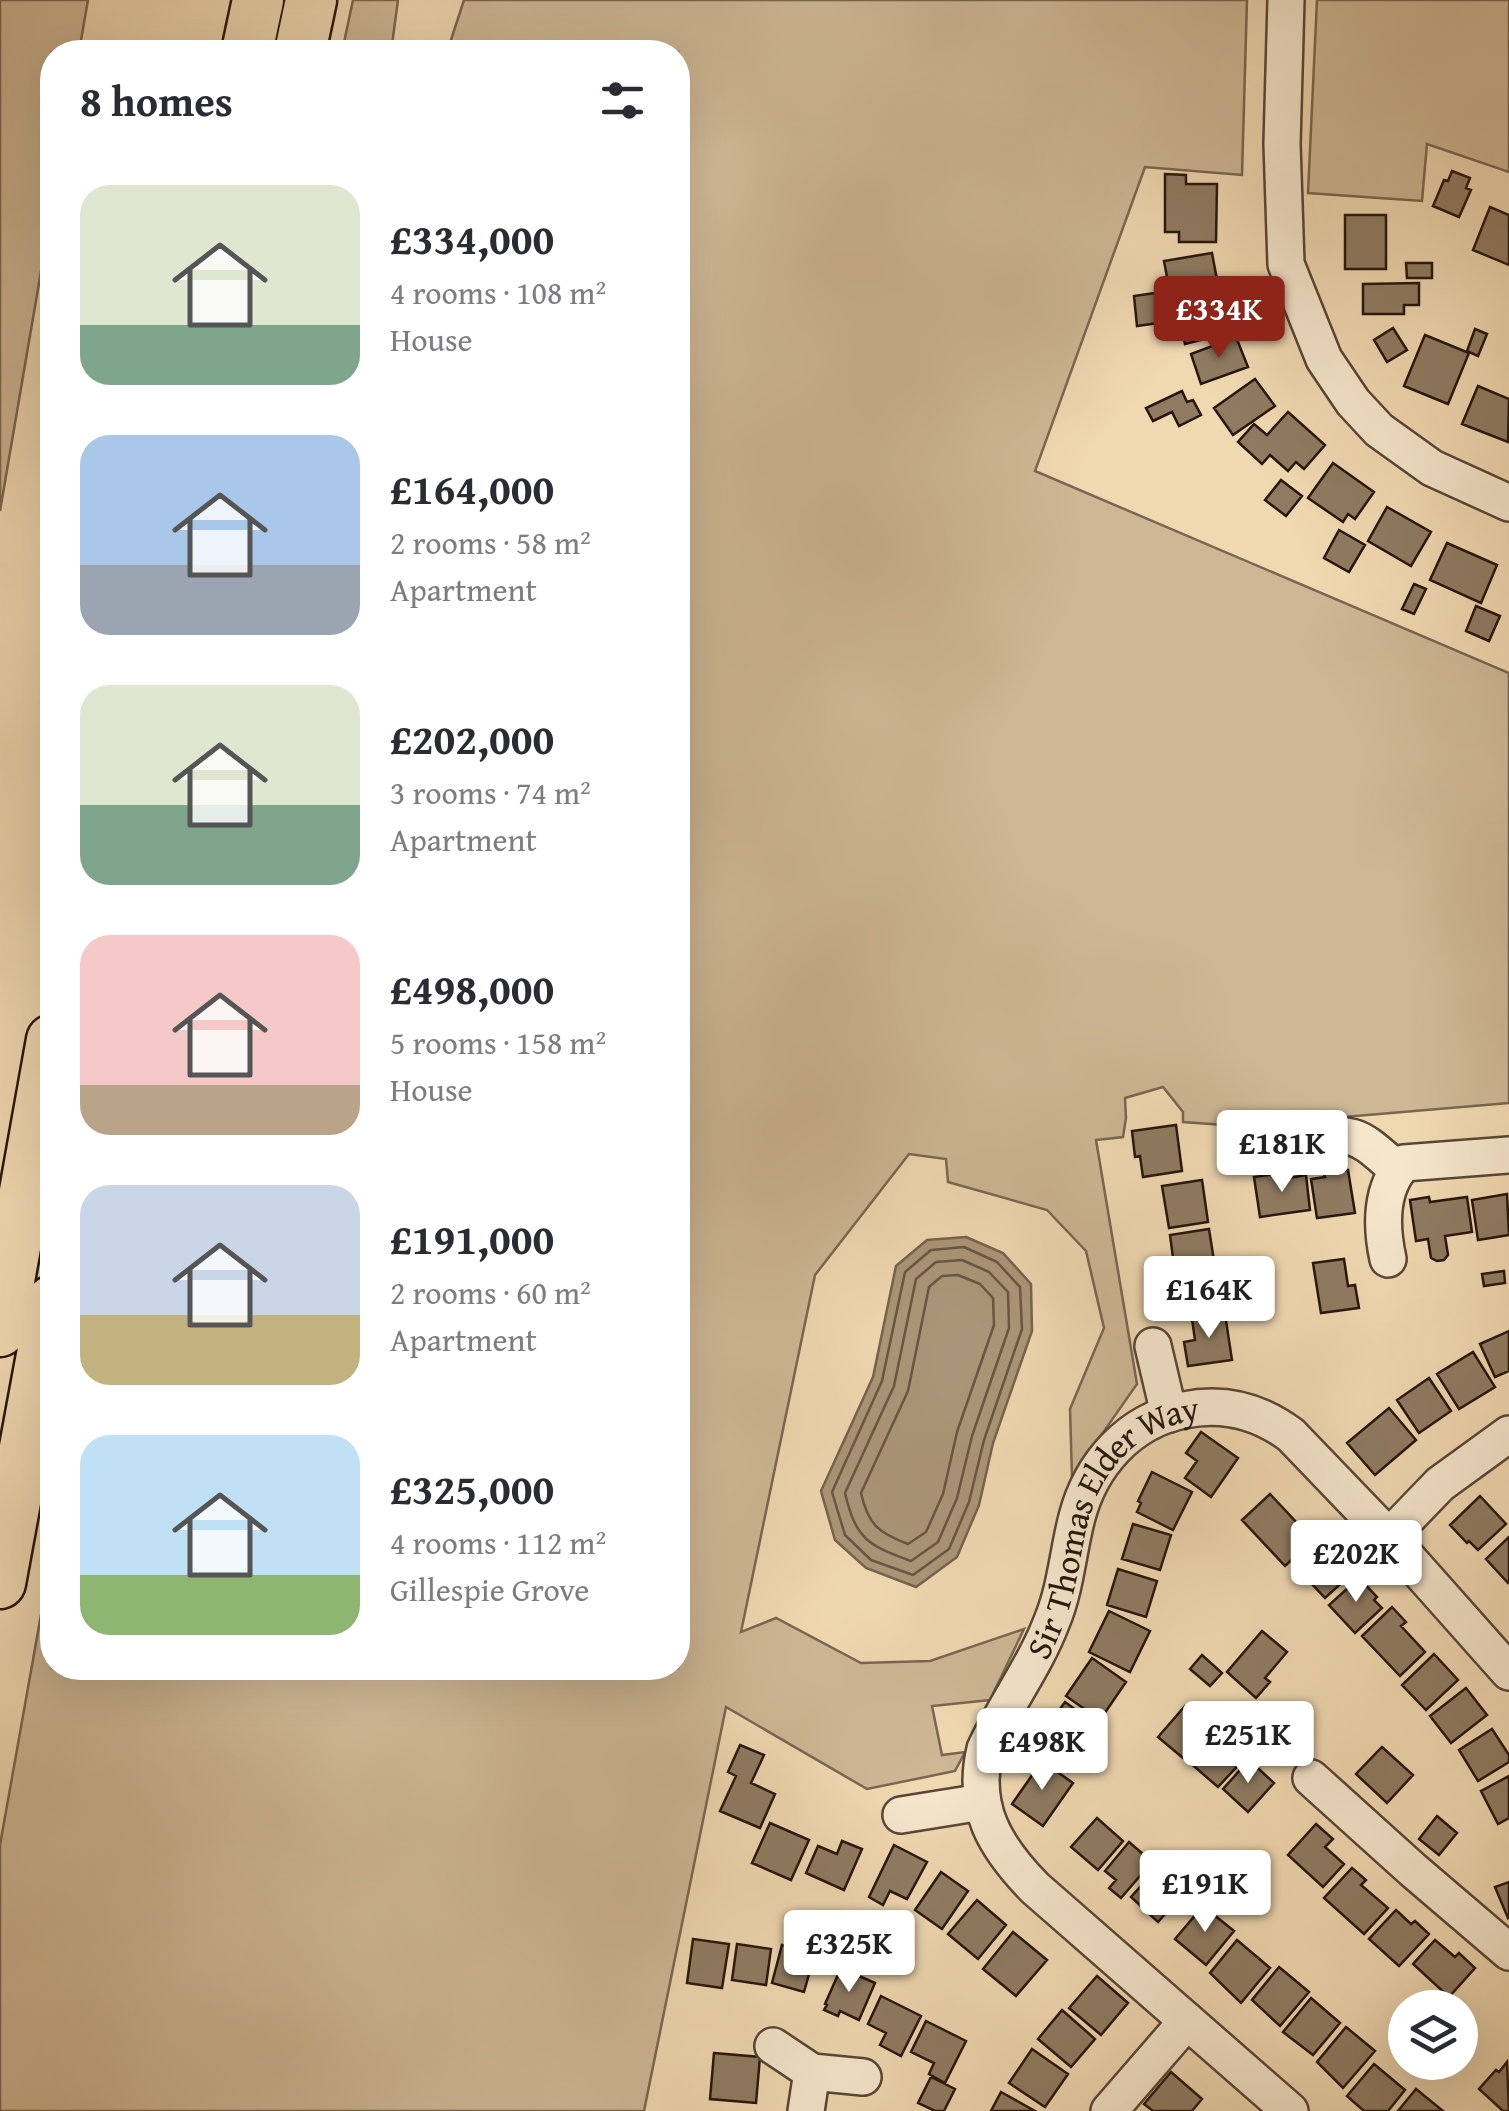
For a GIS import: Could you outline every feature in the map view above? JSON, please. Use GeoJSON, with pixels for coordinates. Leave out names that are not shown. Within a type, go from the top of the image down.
{"type":"FeatureCollection","features":[{"type":"Feature","properties":{"kind":"highway"},"geometry":{"type":"LineString","coordinates":[[249,40],[258,0]]}},
{"type":"Feature","properties":{"kind":"highway"},"geometry":{"type":"LineString","coordinates":[[303,40],[311,0]]}},
{"type":"Feature","properties":{"kind":"highway"},"geometry":{"type":"LineString","coordinates":[[0,1331],[40,1107]]}},
{"type":"Feature","properties":{"kind":"highway"},"geometry":{"type":"LineString","coordinates":[[0,1583],[40,1366]]}},
{"type":"Feature","properties":{"kind":"street"},"geometry":{"type":"LineString","coordinates":[[1286,0],[1282,144],[1286,264],[1324,359],[1353,402],[1379,430],[1432,468],[1509,503]]}},
{"type":"Feature","properties":{"kind":"street"},"geometry":{"type":"LineString","coordinates":[[1305,1141],[1335,1134],[1352,1136],[1398,1170]]}},
{"type":"Feature","properties":{"kind":"street"},"geometry":{"type":"LineString","coordinates":[[1388,1259],[1383,1220],[1392,1180],[1404,1163],[1509,1155]]}},
{"type":"Feature","properties":{"kind":"street"},"geometry":{"type":"LineString","coordinates":[[1152,1346],[1169,1414]]}},
{"type":"Feature","properties":{"kind":"street","name":"Sir Thomas Elder Way"},"geometry":{"type":"LineString","coordinates":[[1290,2111],[1035,1888],[1009,1862],[985,1819],[980,1770],[985,1749],[1052,1620],[1064,1584],[1077,1516],[1090,1482],[1111,1450],[1129,1433],[1169,1414],[1204,1406],[1258,1414],[1291,1435],[1389,1537],[1509,1672]]}},
{"type":"Feature","properties":{"kind":"street"},"geometry":{"type":"LineString","coordinates":[[1389,1537],[1440,1484],[1509,1434]]}},
{"type":"Feature","properties":{"kind":"street"},"geometry":{"type":"LineString","coordinates":[[1311,1778],[1509,1952]]}},
{"type":"Feature","properties":{"kind":"street"},"geometry":{"type":"LineString","coordinates":[[901,1815],[982,1802]]}},
{"type":"Feature","properties":{"kind":"street"},"geometry":{"type":"LineString","coordinates":[[1109,2111],[1188,2022]]}},
{"type":"Feature","properties":{"kind":"street"},"geometry":{"type":"LineString","coordinates":[[773,2046],[812,2072],[862,2076]]}},
{"type":"Feature","properties":{"kind":"street"},"geometry":{"type":"LineString","coordinates":[[806,2111],[812,2072]]}},
{"type":"Feature","properties":{"kind":"shaded area"},"geometry":{"type":"Polygon","coordinates":[[[0,0],[88,0],[81,40],[40,40],[40,277],[0,511],[0,0]]]}},
{"type":"Feature","properties":{"kind":"shaded area"},"geometry":{"type":"Polygon","coordinates":[[[353,0],[398,0],[393,40],[345,40],[353,0]]]}},
{"type":"Feature","properties":{"kind":"shaded area"},"geometry":{"type":"Polygon","coordinates":[[[464,0],[1247,0],[1242,175],[1145,167],[1035,471],[1509,673],[1509,1103],[1239,1126],[1183,1122],[1183,1112],[1163,1087],[1125,1098],[1123,1137],[1096,1140],[1137,1384],[1072,1477],[1070,1409],[1104,1328],[1086,1251],[1047,1210],[948,1182],[946,1159],[909,1154],[815,1275],[741,1632],[776,1618],[861,1663],[930,1661],[1024,1629],[990,1700],[932,1706],[942,1755],[965,1752],[955,1771],[867,1789],[726,1707],[644,2111],[0,2111],[0,1845],[40,1620],[40,1680],[690,1680],[690,40],[451,40],[464,0]]]}},
{"type":"Feature","properties":{"kind":"shaded area"},"geometry":{"type":"Polygon","coordinates":[[[1317,0],[1509,0],[1509,172],[1427,144],[1422,201],[1308,193],[1317,0]]]}},
{"type":"Feature","properties":{"kind":"water"},"geometry":{"type":"Polygon","coordinates":[[[966,1237],[1003,1253],[1031,1284],[1032,1331],[993,1443],[979,1505],[957,1557],[916,1587],[866,1568],[835,1540],[821,1491],[873,1377],[896,1266],[927,1240],[966,1237]]]}},
{"type":"Feature","properties":{"kind":"building"},"geometry":{"type":"Polygon","coordinates":[[[1452,171],[1470,178],[1466,188],[1471,190],[1459,217],[1433,206],[1452,171]]]}},
{"type":"Feature","properties":{"kind":"building"},"geometry":{"type":"Polygon","coordinates":[[[1165,174],[1186,175],[1186,184],[1217,184],[1216,242],[1179,242],[1179,232],[1165,232],[1165,174]]]}},
{"type":"Feature","properties":{"kind":"building"},"geometry":{"type":"Polygon","coordinates":[[[1490,207],[1509,215],[1509,265],[1473,250],[1490,207]]]}},
{"type":"Feature","properties":{"kind":"building"},"geometry":{"type":"Polygon","coordinates":[[[1345,215],[1386,215],[1386,269],[1345,269],[1345,215]]]}},
{"type":"Feature","properties":{"kind":"building"},"geometry":{"type":"Polygon","coordinates":[[[1212,253],[1218,285],[1170,293],[1164,261],[1212,253]]]}},
{"type":"Feature","properties":{"kind":"building"},"geometry":{"type":"Polygon","coordinates":[[[1406,263],[1432,263],[1432,278],[1407,278],[1406,263]]]}},
{"type":"Feature","properties":{"kind":"building"},"geometry":{"type":"Polygon","coordinates":[[[1419,283],[1419,305],[1404,305],[1404,314],[1363,314],[1363,284],[1419,283]]]}},
{"type":"Feature","properties":{"kind":"building"},"geometry":{"type":"Polygon","coordinates":[[[1162,292],[1166,322],[1137,326],[1134,296],[1162,292]]]}},
{"type":"Feature","properties":{"kind":"building"},"geometry":{"type":"Polygon","coordinates":[[[1219,302],[1228,333],[1185,344],[1177,313],[1219,302]]]}},
{"type":"Feature","properties":{"kind":"building"},"geometry":{"type":"Polygon","coordinates":[[[1393,328],[1407,350],[1387,362],[1374,340],[1393,328]]]}},
{"type":"Feature","properties":{"kind":"building"},"geometry":{"type":"Polygon","coordinates":[[[1475,329],[1487,334],[1478,356],[1467,351],[1475,329]]]}},
{"type":"Feature","properties":{"kind":"building"},"geometry":{"type":"Polygon","coordinates":[[[1425,335],[1469,353],[1448,404],[1404,386],[1425,335]]]}},
{"type":"Feature","properties":{"kind":"building"},"geometry":{"type":"Polygon","coordinates":[[[1236,337],[1248,367],[1201,384],[1191,354],[1236,337]]]}},
{"type":"Feature","properties":{"kind":"building"},"geometry":{"type":"Polygon","coordinates":[[[1255,379],[1275,406],[1233,435],[1214,408],[1255,379]]]}},
{"type":"Feature","properties":{"kind":"building"},"geometry":{"type":"Polygon","coordinates":[[[1478,386],[1509,399],[1508,442],[1462,424],[1478,386]]]}},
{"type":"Feature","properties":{"kind":"building"},"geometry":{"type":"Polygon","coordinates":[[[1182,391],[1187,402],[1193,400],[1201,415],[1179,426],[1172,412],[1153,421],[1146,408],[1182,391]]]}},
{"type":"Feature","properties":{"kind":"building"},"geometry":{"type":"Polygon","coordinates":[[[1288,412],[1325,445],[1304,469],[1296,462],[1288,471],[1270,455],[1262,464],[1238,442],[1254,424],[1267,435],[1288,412]]]}},
{"type":"Feature","properties":{"kind":"building"},"geometry":{"type":"Polygon","coordinates":[[[1333,463],[1374,492],[1355,519],[1348,514],[1343,522],[1308,498],[1333,463]]]}},
{"type":"Feature","properties":{"kind":"building"},"geometry":{"type":"Polygon","coordinates":[[[1281,480],[1302,496],[1286,516],[1265,500],[1281,480]]]}},
{"type":"Feature","properties":{"kind":"building"},"geometry":{"type":"Polygon","coordinates":[[[1387,507],[1431,532],[1411,566],[1368,541],[1387,507]]]}},
{"type":"Feature","properties":{"kind":"building"},"geometry":{"type":"Polygon","coordinates":[[[1339,530],[1365,545],[1349,572],[1324,558],[1339,530]]]}},
{"type":"Feature","properties":{"kind":"building"},"geometry":{"type":"Polygon","coordinates":[[[1447,543],[1497,565],[1481,603],[1430,580],[1447,543]]]}},
{"type":"Feature","properties":{"kind":"building"},"geometry":{"type":"Polygon","coordinates":[[[1414,584],[1426,589],[1414,614],[1402,609],[1414,584]]]}},
{"type":"Feature","properties":{"kind":"building"},"geometry":{"type":"Polygon","coordinates":[[[1476,606],[1500,616],[1489,641],[1466,631],[1476,606]]]}},
{"type":"Feature","properties":{"kind":"building"},"geometry":{"type":"Polygon","coordinates":[[[1176,1125],[1182,1171],[1143,1177],[1140,1156],[1135,1157],[1132,1131],[1176,1125]]]}},
{"type":"Feature","properties":{"kind":"building"},"geometry":{"type":"Polygon","coordinates":[[[1348,1170],[1355,1213],[1317,1218],[1311,1179],[1348,1170]]]}},
{"type":"Feature","properties":{"kind":"building"},"geometry":{"type":"Polygon","coordinates":[[[1276,1174],[1277,1180],[1306,1175],[1310,1210],[1260,1217],[1254,1177],[1276,1174]]]}},
{"type":"Feature","properties":{"kind":"building"},"geometry":{"type":"Polygon","coordinates":[[[1202,1180],[1208,1222],[1169,1228],[1162,1186],[1202,1180]]]}},
{"type":"Feature","properties":{"kind":"building"},"geometry":{"type":"Polygon","coordinates":[[[1507,1194],[1509,1235],[1478,1240],[1472,1200],[1507,1194]]]}},
{"type":"Feature","properties":{"kind":"building"},"geometry":{"type":"Polygon","coordinates":[[[1429,1197],[1430,1202],[1467,1197],[1472,1232],[1445,1236],[1448,1255],[1444,1260],[1431,1258],[1428,1239],[1416,1241],[1410,1200],[1429,1197]]]}},
{"type":"Feature","properties":{"kind":"building"},"geometry":{"type":"Polygon","coordinates":[[[1209,1229],[1215,1267],[1175,1273],[1170,1235],[1209,1229]]]}},
{"type":"Feature","properties":{"kind":"building"},"geometry":{"type":"Polygon","coordinates":[[[1344,1259],[1348,1286],[1355,1285],[1359,1308],[1321,1313],[1313,1263],[1344,1259]]]}},
{"type":"Feature","properties":{"kind":"building"},"geometry":{"type":"Polygon","coordinates":[[[1504,1271],[1505,1283],[1484,1286],[1482,1274],[1504,1271]]]}},
{"type":"Feature","properties":{"kind":"building"},"geometry":{"type":"Polygon","coordinates":[[[1215,1273],[1221,1311],[1182,1317],[1176,1279],[1215,1273]]]}},
{"type":"Feature","properties":{"kind":"building"},"geometry":{"type":"Polygon","coordinates":[[[1225,1314],[1232,1360],[1188,1366],[1184,1342],[1195,1340],[1192,1319],[1225,1314]]]}},
{"type":"Feature","properties":{"kind":"building"},"geometry":{"type":"Polygon","coordinates":[[[1509,1331],[1509,1371],[1495,1377],[1480,1344],[1509,1331]]]}},
{"type":"Feature","properties":{"kind":"building"},"geometry":{"type":"Polygon","coordinates":[[[1473,1352],[1495,1387],[1459,1409],[1437,1374],[1473,1352]]]}},
{"type":"Feature","properties":{"kind":"building"},"geometry":{"type":"Polygon","coordinates":[[[1429,1378],[1451,1411],[1419,1433],[1397,1400],[1429,1378]]]}},
{"type":"Feature","properties":{"kind":"building"},"geometry":{"type":"Polygon","coordinates":[[[1389,1408],[1416,1440],[1375,1475],[1347,1443],[1389,1408]]]}},
{"type":"Feature","properties":{"kind":"building"},"geometry":{"type":"Polygon","coordinates":[[[1201,1432],[1238,1458],[1211,1497],[1185,1478],[1197,1461],[1186,1453],[1201,1432]]]}},
{"type":"Feature","properties":{"kind":"building"},"geometry":{"type":"Polygon","coordinates":[[[1152,1472],[1192,1492],[1173,1530],[1137,1512],[1152,1472]]]}},
{"type":"Feature","properties":{"kind":"building"},"geometry":{"type":"Polygon","coordinates":[[[1270,1494],[1313,1540],[1285,1566],[1242,1520],[1270,1494]]]}},
{"type":"Feature","properties":{"kind":"building"},"geometry":{"type":"Polygon","coordinates":[[[1480,1496],[1506,1524],[1478,1550],[1450,1525],[1480,1496]]]}},
{"type":"Feature","properties":{"kind":"building"},"geometry":{"type":"Polygon","coordinates":[[[1133,1524],[1171,1535],[1160,1570],[1122,1559],[1133,1524]]]}},
{"type":"Feature","properties":{"kind":"building"},"geometry":{"type":"Polygon","coordinates":[[[1509,1537],[1509,1582],[1508,1583],[1486,1559],[1509,1537]]]}},
{"type":"Feature","properties":{"kind":"building"},"geometry":{"type":"Polygon","coordinates":[[[1329,1538],[1356,1570],[1325,1598],[1297,1568],[1329,1538]]]}},
{"type":"Feature","properties":{"kind":"building"},"geometry":{"type":"Polygon","coordinates":[[[1118,1569],[1157,1581],[1146,1617],[1107,1605],[1118,1569]]]}},
{"type":"Feature","properties":{"kind":"building"},"geometry":{"type":"Polygon","coordinates":[[[1359,1578],[1382,1608],[1355,1633],[1329,1605],[1359,1578]]]}},
{"type":"Feature","properties":{"kind":"building"},"geometry":{"type":"Polygon","coordinates":[[[1392,1607],[1406,1622],[1401,1626],[1425,1652],[1400,1676],[1362,1636],[1392,1607]]]}},
{"type":"Feature","properties":{"kind":"building"},"geometry":{"type":"Polygon","coordinates":[[[1109,1611],[1150,1631],[1130,1672],[1089,1652],[1109,1611]]]}},
{"type":"Feature","properties":{"kind":"building"},"geometry":{"type":"Polygon","coordinates":[[[1262,1631],[1287,1652],[1265,1678],[1270,1682],[1256,1698],[1227,1672],[1262,1631]]]}},
{"type":"Feature","properties":{"kind":"building"},"geometry":{"type":"Polygon","coordinates":[[[1434,1654],[1458,1680],[1426,1710],[1402,1685],[1434,1654]]]}},
{"type":"Feature","properties":{"kind":"building"},"geometry":{"type":"Polygon","coordinates":[[[1202,1655],[1222,1673],[1210,1686],[1190,1669],[1202,1655]]]}},
{"type":"Feature","properties":{"kind":"building"},"geometry":{"type":"Polygon","coordinates":[[[1092,1658],[1126,1682],[1100,1720],[1066,1696],[1092,1658]]]}},
{"type":"Feature","properties":{"kind":"building"},"geometry":{"type":"Polygon","coordinates":[[[1466,1688],[1487,1715],[1451,1743],[1430,1716],[1466,1688]]]}},
{"type":"Feature","properties":{"kind":"building"},"geometry":{"type":"Polygon","coordinates":[[[1065,1702],[1098,1726],[1074,1761],[1040,1737],[1065,1702]]]}},
{"type":"Feature","properties":{"kind":"building"},"geometry":{"type":"Polygon","coordinates":[[[1185,1706],[1210,1728],[1183,1758],[1158,1737],[1185,1706]]]}},
{"type":"Feature","properties":{"kind":"building"},"geometry":{"type":"Polygon","coordinates":[[[1492,1729],[1509,1755],[1509,1762],[1478,1781],[1459,1750],[1492,1729]]]}},
{"type":"Feature","properties":{"kind":"building"},"geometry":{"type":"Polygon","coordinates":[[[1215,1733],[1244,1759],[1218,1787],[1189,1762],[1215,1733]]]}},
{"type":"Feature","properties":{"kind":"building"},"geometry":{"type":"Polygon","coordinates":[[[740,1745],[764,1755],[751,1783],[775,1794],[760,1828],[720,1811],[736,1776],[728,1772],[740,1745]]]}},
{"type":"Feature","properties":{"kind":"building"},"geometry":{"type":"Polygon","coordinates":[[[1382,1747],[1413,1775],[1387,1803],[1356,1774],[1382,1747]]]}},
{"type":"Feature","properties":{"kind":"building"},"geometry":{"type":"Polygon","coordinates":[[[1249,1760],[1274,1783],[1248,1812],[1223,1789],[1249,1760]]]}},
{"type":"Feature","properties":{"kind":"building"},"geometry":{"type":"Polygon","coordinates":[[[1042,1761],[1073,1783],[1043,1826],[1012,1804],[1042,1761]]]}},
{"type":"Feature","properties":{"kind":"building"},"geometry":{"type":"Polygon","coordinates":[[[1509,1776],[1509,1818],[1498,1824],[1481,1791],[1509,1776]]]}},
{"type":"Feature","properties":{"kind":"building"},"geometry":{"type":"Polygon","coordinates":[[[1437,1816],[1457,1833],[1439,1855],[1419,1839],[1437,1816]]]}},
{"type":"Feature","properties":{"kind":"building"},"geometry":{"type":"Polygon","coordinates":[[[1097,1818],[1123,1841],[1098,1870],[1071,1847],[1097,1818]]]}},
{"type":"Feature","properties":{"kind":"building"},"geometry":{"type":"Polygon","coordinates":[[[770,1823],[809,1840],[791,1880],[752,1863],[770,1823]]]}},
{"type":"Feature","properties":{"kind":"building"},"geometry":{"type":"Polygon","coordinates":[[[1316,1824],[1333,1839],[1325,1847],[1344,1864],[1323,1887],[1288,1855],[1316,1824]]]}},
{"type":"Feature","properties":{"kind":"building"},"geometry":{"type":"Polygon","coordinates":[[[842,1841],[862,1849],[844,1890],[806,1873],[818,1846],[837,1854],[842,1841]]]}},
{"type":"Feature","properties":{"kind":"building"},"geometry":{"type":"Polygon","coordinates":[[[1129,1842],[1152,1862],[1121,1898],[1109,1888],[1116,1880],[1105,1871],[1129,1842]]]}},
{"type":"Feature","properties":{"kind":"building"},"geometry":{"type":"Polygon","coordinates":[[[894,1845],[927,1862],[907,1899],[890,1891],[883,1905],[869,1897],[894,1845]]]}},
{"type":"Feature","properties":{"kind":"building"},"geometry":{"type":"Polygon","coordinates":[[[1161,1864],[1188,1888],[1158,1922],[1131,1897],[1161,1864]]]}},
{"type":"Feature","properties":{"kind":"building"},"geometry":{"type":"Polygon","coordinates":[[[1352,1868],[1366,1880],[1361,1885],[1388,1908],[1364,1934],[1324,1898],[1352,1868]]]}},
{"type":"Feature","properties":{"kind":"building"},"geometry":{"type":"Polygon","coordinates":[[[941,1872],[968,1891],[942,1929],[915,1910],[941,1872]]]}},
{"type":"Feature","properties":{"kind":"building"},"geometry":{"type":"Polygon","coordinates":[[[1509,1882],[1509,1917],[1508,1918],[1495,1887],[1509,1882]]]}},
{"type":"Feature","properties":{"kind":"building"},"geometry":{"type":"Polygon","coordinates":[[[977,1900],[1006,1925],[978,1959],[948,1934],[977,1900]]]}},
{"type":"Feature","properties":{"kind":"building"},"geometry":{"type":"Polygon","coordinates":[[[1203,1906],[1234,1931],[1206,1965],[1175,1939],[1203,1906]]]}},
{"type":"Feature","properties":{"kind":"building"},"geometry":{"type":"Polygon","coordinates":[[[1396,1910],[1429,1934],[1399,1966],[1369,1939],[1396,1910]]]}},
{"type":"Feature","properties":{"kind":"building"},"geometry":{"type":"Polygon","coordinates":[[[1013,1932],[1047,1960],[1016,1996],[983,1969],[1013,1932]]]}},
{"type":"Feature","properties":{"kind":"building"},"geometry":{"type":"Polygon","coordinates":[[[693,1939],[729,1944],[722,1988],[687,1983],[693,1939]]]}},
{"type":"Feature","properties":{"kind":"building"},"geometry":{"type":"Polygon","coordinates":[[[1237,1940],[1270,1968],[1241,2003],[1210,1973],[1237,1940]]]}},
{"type":"Feature","properties":{"kind":"building"},"geometry":{"type":"Polygon","coordinates":[[[1435,1940],[1455,1957],[1459,1953],[1475,1968],[1455,1990],[1441,1990],[1413,1964],[1435,1940]]]}},
{"type":"Feature","properties":{"kind":"building"},"geometry":{"type":"Polygon","coordinates":[[[737,1944],[771,1949],[766,1985],[732,1980],[737,1944]]]}},
{"type":"Feature","properties":{"kind":"building"},"geometry":{"type":"Polygon","coordinates":[[[782,1945],[815,1953],[804,1992],[772,1983],[782,1945]]]}},
{"type":"Feature","properties":{"kind":"building"},"geometry":{"type":"Polygon","coordinates":[[[1279,1967],[1309,1992],[1280,2026],[1252,2000],[1279,1967]]]}},
{"type":"Feature","properties":{"kind":"building"},"geometry":{"type":"Polygon","coordinates":[[[841,1968],[875,1983],[859,2020],[840,2011],[838,2016],[824,2010],[841,1968]]]}},
{"type":"Feature","properties":{"kind":"building"},"geometry":{"type":"Polygon","coordinates":[[[1097,1976],[1128,2003],[1101,2035],[1069,2008],[1097,1976]]]}},
{"type":"Feature","properties":{"kind":"building"},"geometry":{"type":"Polygon","coordinates":[[[881,1996],[921,2016],[901,2056],[880,2045],[886,2033],[868,2024],[881,1996]]]}},
{"type":"Feature","properties":{"kind":"building"},"geometry":{"type":"Polygon","coordinates":[[[1311,1998],[1340,2023],[1313,2055],[1283,2032],[1311,1998]]]}},
{"type":"Feature","properties":{"kind":"building"},"geometry":{"type":"Polygon","coordinates":[[[1062,2010],[1095,2039],[1071,2067],[1038,2039],[1062,2010]]]}},
{"type":"Feature","properties":{"kind":"building"},"geometry":{"type":"Polygon","coordinates":[[[926,2021],[966,2041],[945,2083],[929,2074],[934,2063],[911,2052],[926,2021]]]}},
{"type":"Feature","properties":{"kind":"building"},"geometry":{"type":"Polygon","coordinates":[[[1346,2027],[1375,2051],[1343,2088],[1317,2062],[1346,2027]]]}},
{"type":"Feature","properties":{"kind":"building"},"geometry":{"type":"Polygon","coordinates":[[[1032,2049],[1068,2074],[1045,2107],[1009,2083],[1032,2049]]]}},
{"type":"Feature","properties":{"kind":"building"},"geometry":{"type":"Polygon","coordinates":[[[714,2053],[760,2057],[756,2103],[710,2099],[714,2053]]]}},
{"type":"Feature","properties":{"kind":"building"},"geometry":{"type":"Polygon","coordinates":[[[1507,2062],[1509,2111],[1503,2111],[1479,2089],[1507,2062]]]}},
{"type":"Feature","properties":{"kind":"building"},"geometry":{"type":"Polygon","coordinates":[[[1374,2064],[1388,2080],[1405,2090],[1388,2111],[1364,2111],[1347,2096],[1374,2064]]]}},
{"type":"Feature","properties":{"kind":"building"},"geometry":{"type":"Polygon","coordinates":[[[1171,2072],[1202,2099],[1192,2111],[1153,2111],[1144,2104],[1171,2072]]]}},
{"type":"Feature","properties":{"kind":"building"},"geometry":{"type":"Polygon","coordinates":[[[931,2077],[955,2089],[944,2111],[918,2103],[931,2077]]]}},
{"type":"Feature","properties":{"kind":"building"},"geometry":{"type":"Polygon","coordinates":[[[1416,2089],[1443,2111],[1398,2111],[1416,2089]]]}},
{"type":"Feature","properties":{"kind":"building"},"geometry":{"type":"Polygon","coordinates":[[[1001,2092],[1035,2111],[991,2111],[1001,2092]]]}}]}
